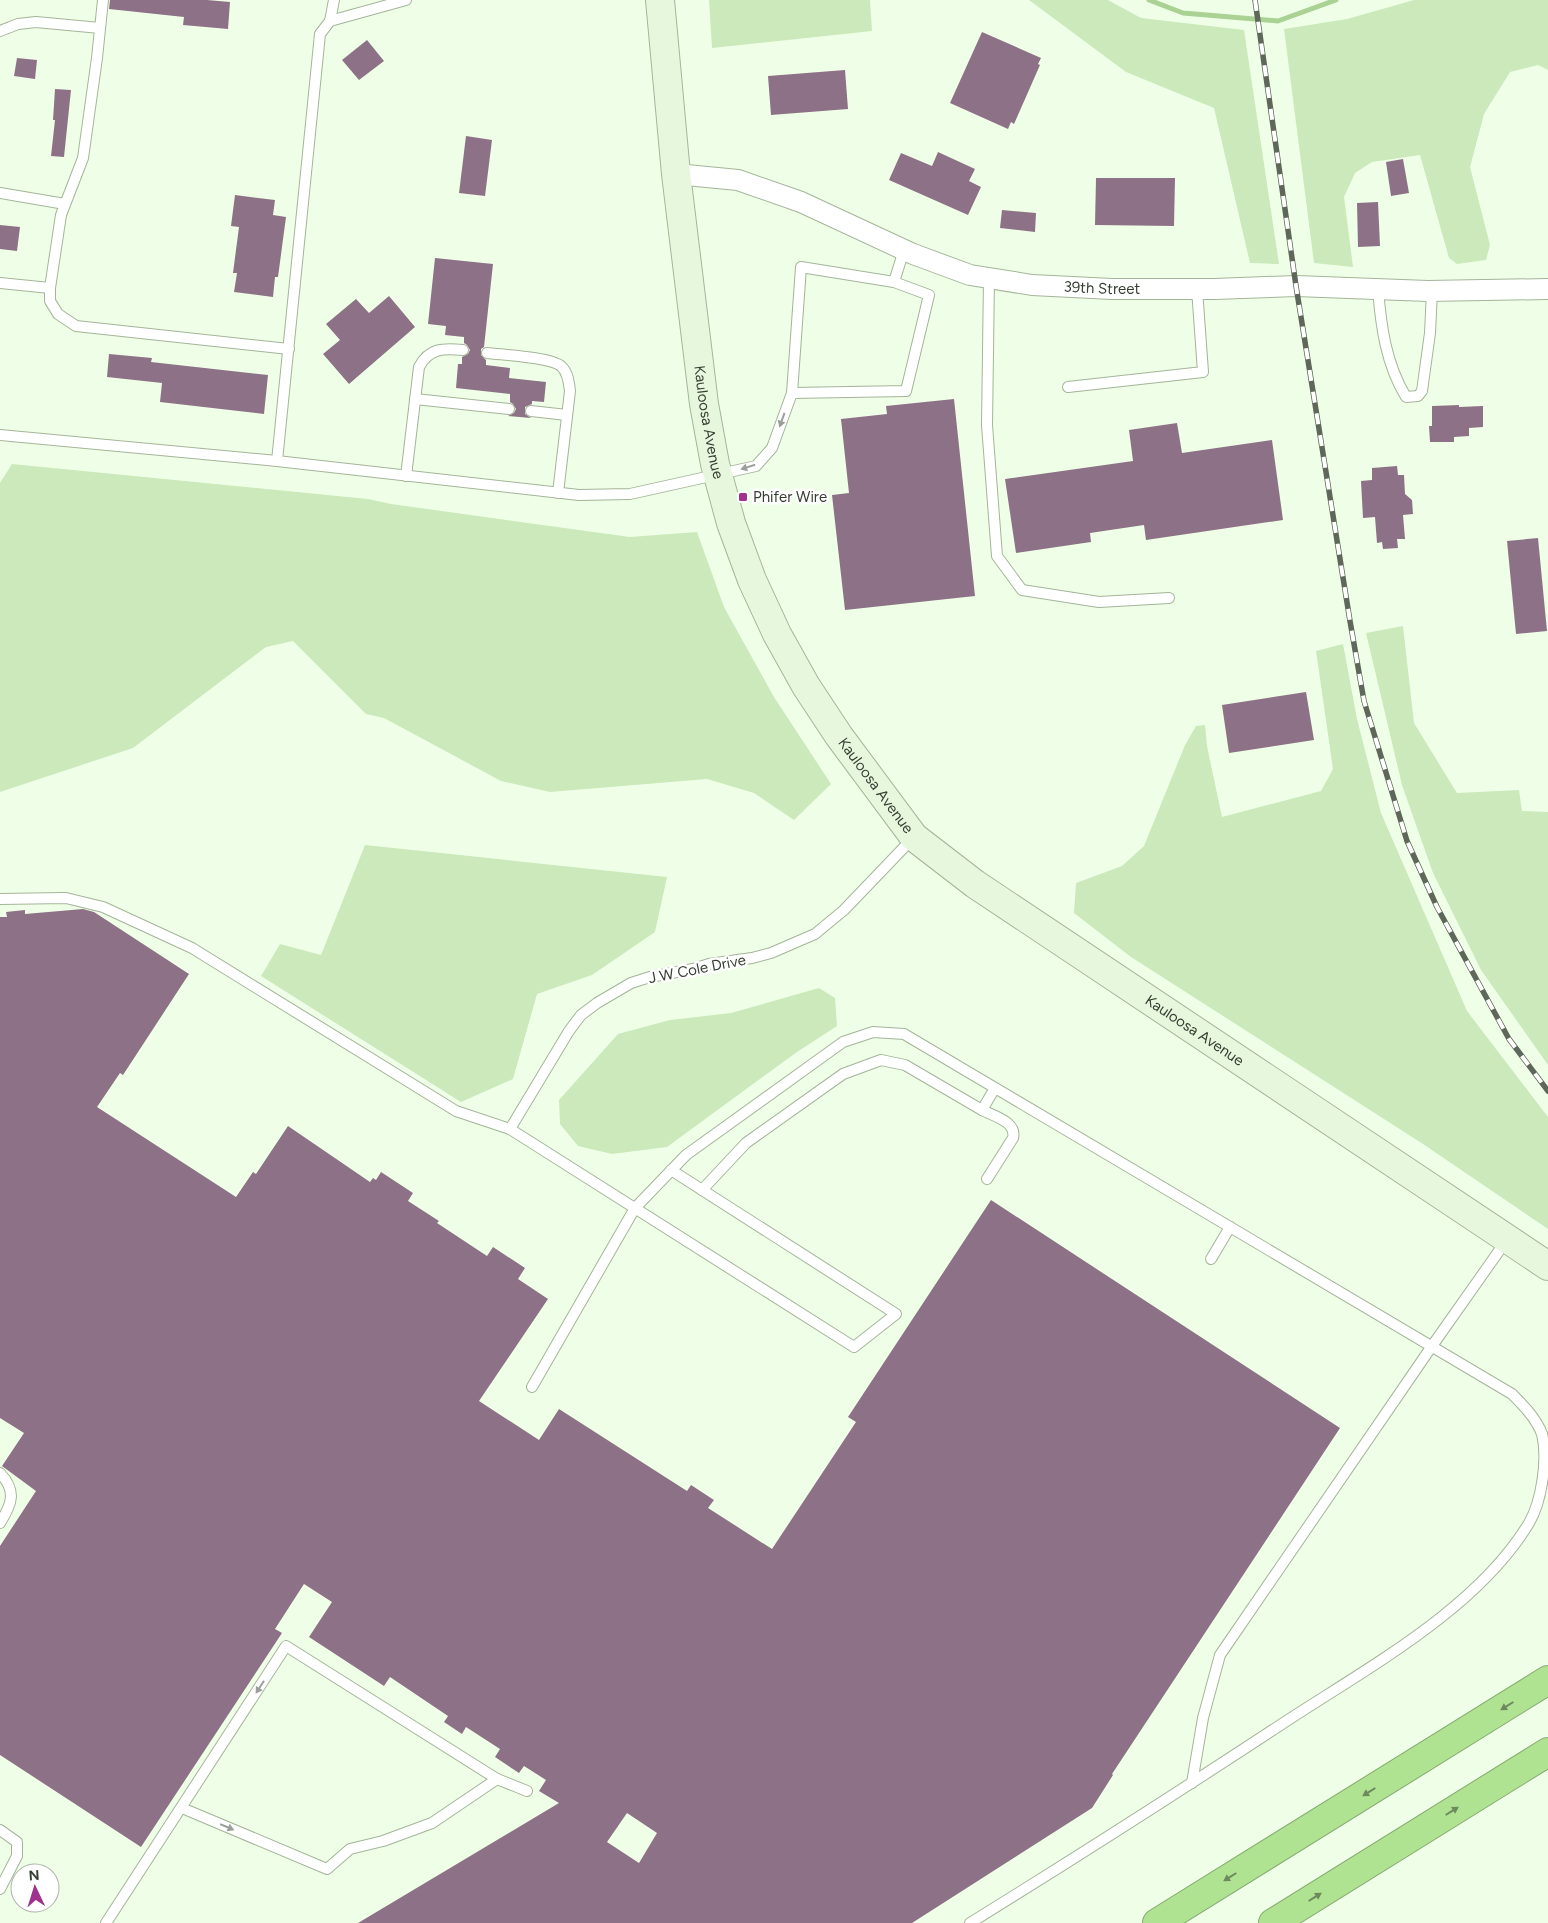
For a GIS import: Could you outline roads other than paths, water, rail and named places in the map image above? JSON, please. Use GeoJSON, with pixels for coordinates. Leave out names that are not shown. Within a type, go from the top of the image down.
{"type":"FeatureCollection","features":[{"type":"Feature","properties":{"kind":"highway"},"geometry":{"type":"LineString","coordinates":[[1157,1923],[1548,1680]]}},
{"type":"Feature","properties":{"kind":"highway"},"geometry":{"type":"LineString","coordinates":[[1273,1923],[1548,1752]]}},
{"type":"Feature","properties":{"kind":"street","name":"Kauloosa Avenue"},"geometry":{"type":"LineString","coordinates":[[660,0],[676,174],[704,404],[718,475],[731,523],[752,580],[777,634],[806,686],[839,736],[914,837],[975,884],[1548,1266]]}},
{"type":"Feature","properties":{"kind":"street","name":"39th Street"},"geometry":{"type":"LineString","coordinates":[[676,174],[738,180],[802,202],[904,250],[970,274],[1041,285],[1112,289],[1296,286],[1432,291],[1548,289]]}},
{"type":"Feature","properties":{"kind":"lane"},"geometry":{"type":"LineString","coordinates":[[103,0],[83,158],[61,215],[50,288],[50,301],[58,314],[76,326],[289,349]]}},
{"type":"Feature","properties":{"kind":"lane"},"geometry":{"type":"LineString","coordinates":[[277,461],[320,34],[330,21],[334,0]]}},
{"type":"Feature","properties":{"kind":"lane"},"geometry":{"type":"LineString","coordinates":[[330,21],[406,0]]}},
{"type":"Feature","properties":{"kind":"lane"},"geometry":{"type":"LineString","coordinates":[[0,31],[18,24],[36,22],[100,28]]}},
{"type":"Feature","properties":{"kind":"lane"},"geometry":{"type":"LineString","coordinates":[[0,193],[65,204]]}},
{"type":"Feature","properties":{"kind":"lane"},"geometry":{"type":"LineString","coordinates":[[894,282],[904,250]]}},
{"type":"Feature","properties":{"kind":"lane"},"geometry":{"type":"LineString","coordinates":[[0,435],[277,461],[579,495],[630,494],[756,466],[772,448],[792,393],[801,266],[894,282],[928,295],[906,390],[792,393]]}},
{"type":"Feature","properties":{"kind":"lane"},"geometry":{"type":"LineString","coordinates":[[989,278],[987,425],[998,556],[1022,590],[1099,602],[1170,598]]}},
{"type":"Feature","properties":{"kind":"lane"},"geometry":{"type":"LineString","coordinates":[[0,283],[50,288]]}},
{"type":"Feature","properties":{"kind":"lane"},"geometry":{"type":"LineString","coordinates":[[1068,387],[1203,372],[1197,289]]}},
{"type":"Feature","properties":{"kind":"lane"},"geometry":{"type":"LineString","coordinates":[[1378,289],[1381,324],[1387,351],[1396,381],[1406,397],[1418,396],[1422,391],[1430,333],[1432,291]]}},
{"type":"Feature","properties":{"kind":"lane"},"geometry":{"type":"LineString","coordinates":[[406,476],[418,367],[424,357],[437,350],[463,350]]}},
{"type":"Feature","properties":{"kind":"lane"},"geometry":{"type":"LineString","coordinates":[[487,353],[550,360],[561,366],[569,379],[570,391],[558,493]]}},
{"type":"Feature","properties":{"kind":"lane"},"geometry":{"type":"LineString","coordinates":[[415,399],[509,409]]}},
{"type":"Feature","properties":{"kind":"lane"},"geometry":{"type":"LineString","coordinates":[[531,411],[567,415]]}},
{"type":"Feature","properties":{"kind":"lane","name":"J W Cole Drive"},"geometry":{"type":"LineString","coordinates":[[510,1129],[569,1031],[581,1015],[597,1003],[631,983],[650,977],[693,970],[709,964],[752,958],[815,934],[844,910],[914,837]]}},
{"type":"Feature","properties":{"kind":"lane"},"geometry":{"type":"LineString","coordinates":[[0,898],[66,898],[103,906],[192,948],[456,1111],[510,1129],[854,1347],[896,1314],[671,1170]]}},
{"type":"Feature","properties":{"kind":"lane"},"geometry":{"type":"LineString","coordinates":[[532,1387],[635,1208],[671,1170],[686,1155],[843,1042],[873,1032],[904,1034],[1512,1394],[1529,1412],[1542,1434],[1546,1458],[1543,1487],[1530,1522],[1500,1562],[1456,1605],[1417,1636],[970,1923]]}},
{"type":"Feature","properties":{"kind":"lane"},"geometry":{"type":"LineString","coordinates":[[702,1190],[746,1143],[843,1074],[881,1060],[905,1065],[1012,1126],[1015,1132],[1013,1138],[987,1179]]}},
{"type":"Feature","properties":{"kind":"lane"},"geometry":{"type":"LineString","coordinates":[[982,1110],[995,1088]]}},
{"type":"Feature","properties":{"kind":"lane"},"geometry":{"type":"LineString","coordinates":[[1212,1259],[1230,1227]]}},
{"type":"Feature","properties":{"kind":"lane"},"geometry":{"type":"LineString","coordinates":[[1192,1782],[1203,1718],[1220,1655],[1432,1346],[1508,1239]]}},
{"type":"Feature","properties":{"kind":"lane"},"geometry":{"type":"LineString","coordinates":[[0,1473],[6,1479],[12,1495],[9,1510],[0,1523]]}},
{"type":"Feature","properties":{"kind":"lane"},"geometry":{"type":"LineString","coordinates":[[106,1923],[286,1646],[497,1778],[527,1791]]}},
{"type":"Feature","properties":{"kind":"lane"},"geometry":{"type":"LineString","coordinates":[[182,1808],[327,1869],[350,1849],[383,1841],[432,1823],[497,1778]]}},
{"type":"Feature","properties":{"kind":"lane"},"geometry":{"type":"LineString","coordinates":[[0,1830],[17,1842],[17,1856],[0,1890]]}},
{"type":"Feature","properties":{"kind":"waterway"},"geometry":{"type":"LineString","coordinates":[[1149,0],[1183,13],[1278,21],[1336,0]]}},
{"type":"Feature","properties":{"kind":"railway"},"geometry":{"type":"LineString","coordinates":[[1255,0],[1296,286],[1364,701],[1407,841],[1437,907],[1509,1039],[1548,1091]]}},
{"type":"Feature","properties":{"kind":"place","name":"Phifer Wire"},"geometry":{"type":"Point","coordinates":[743,497]}}]}
